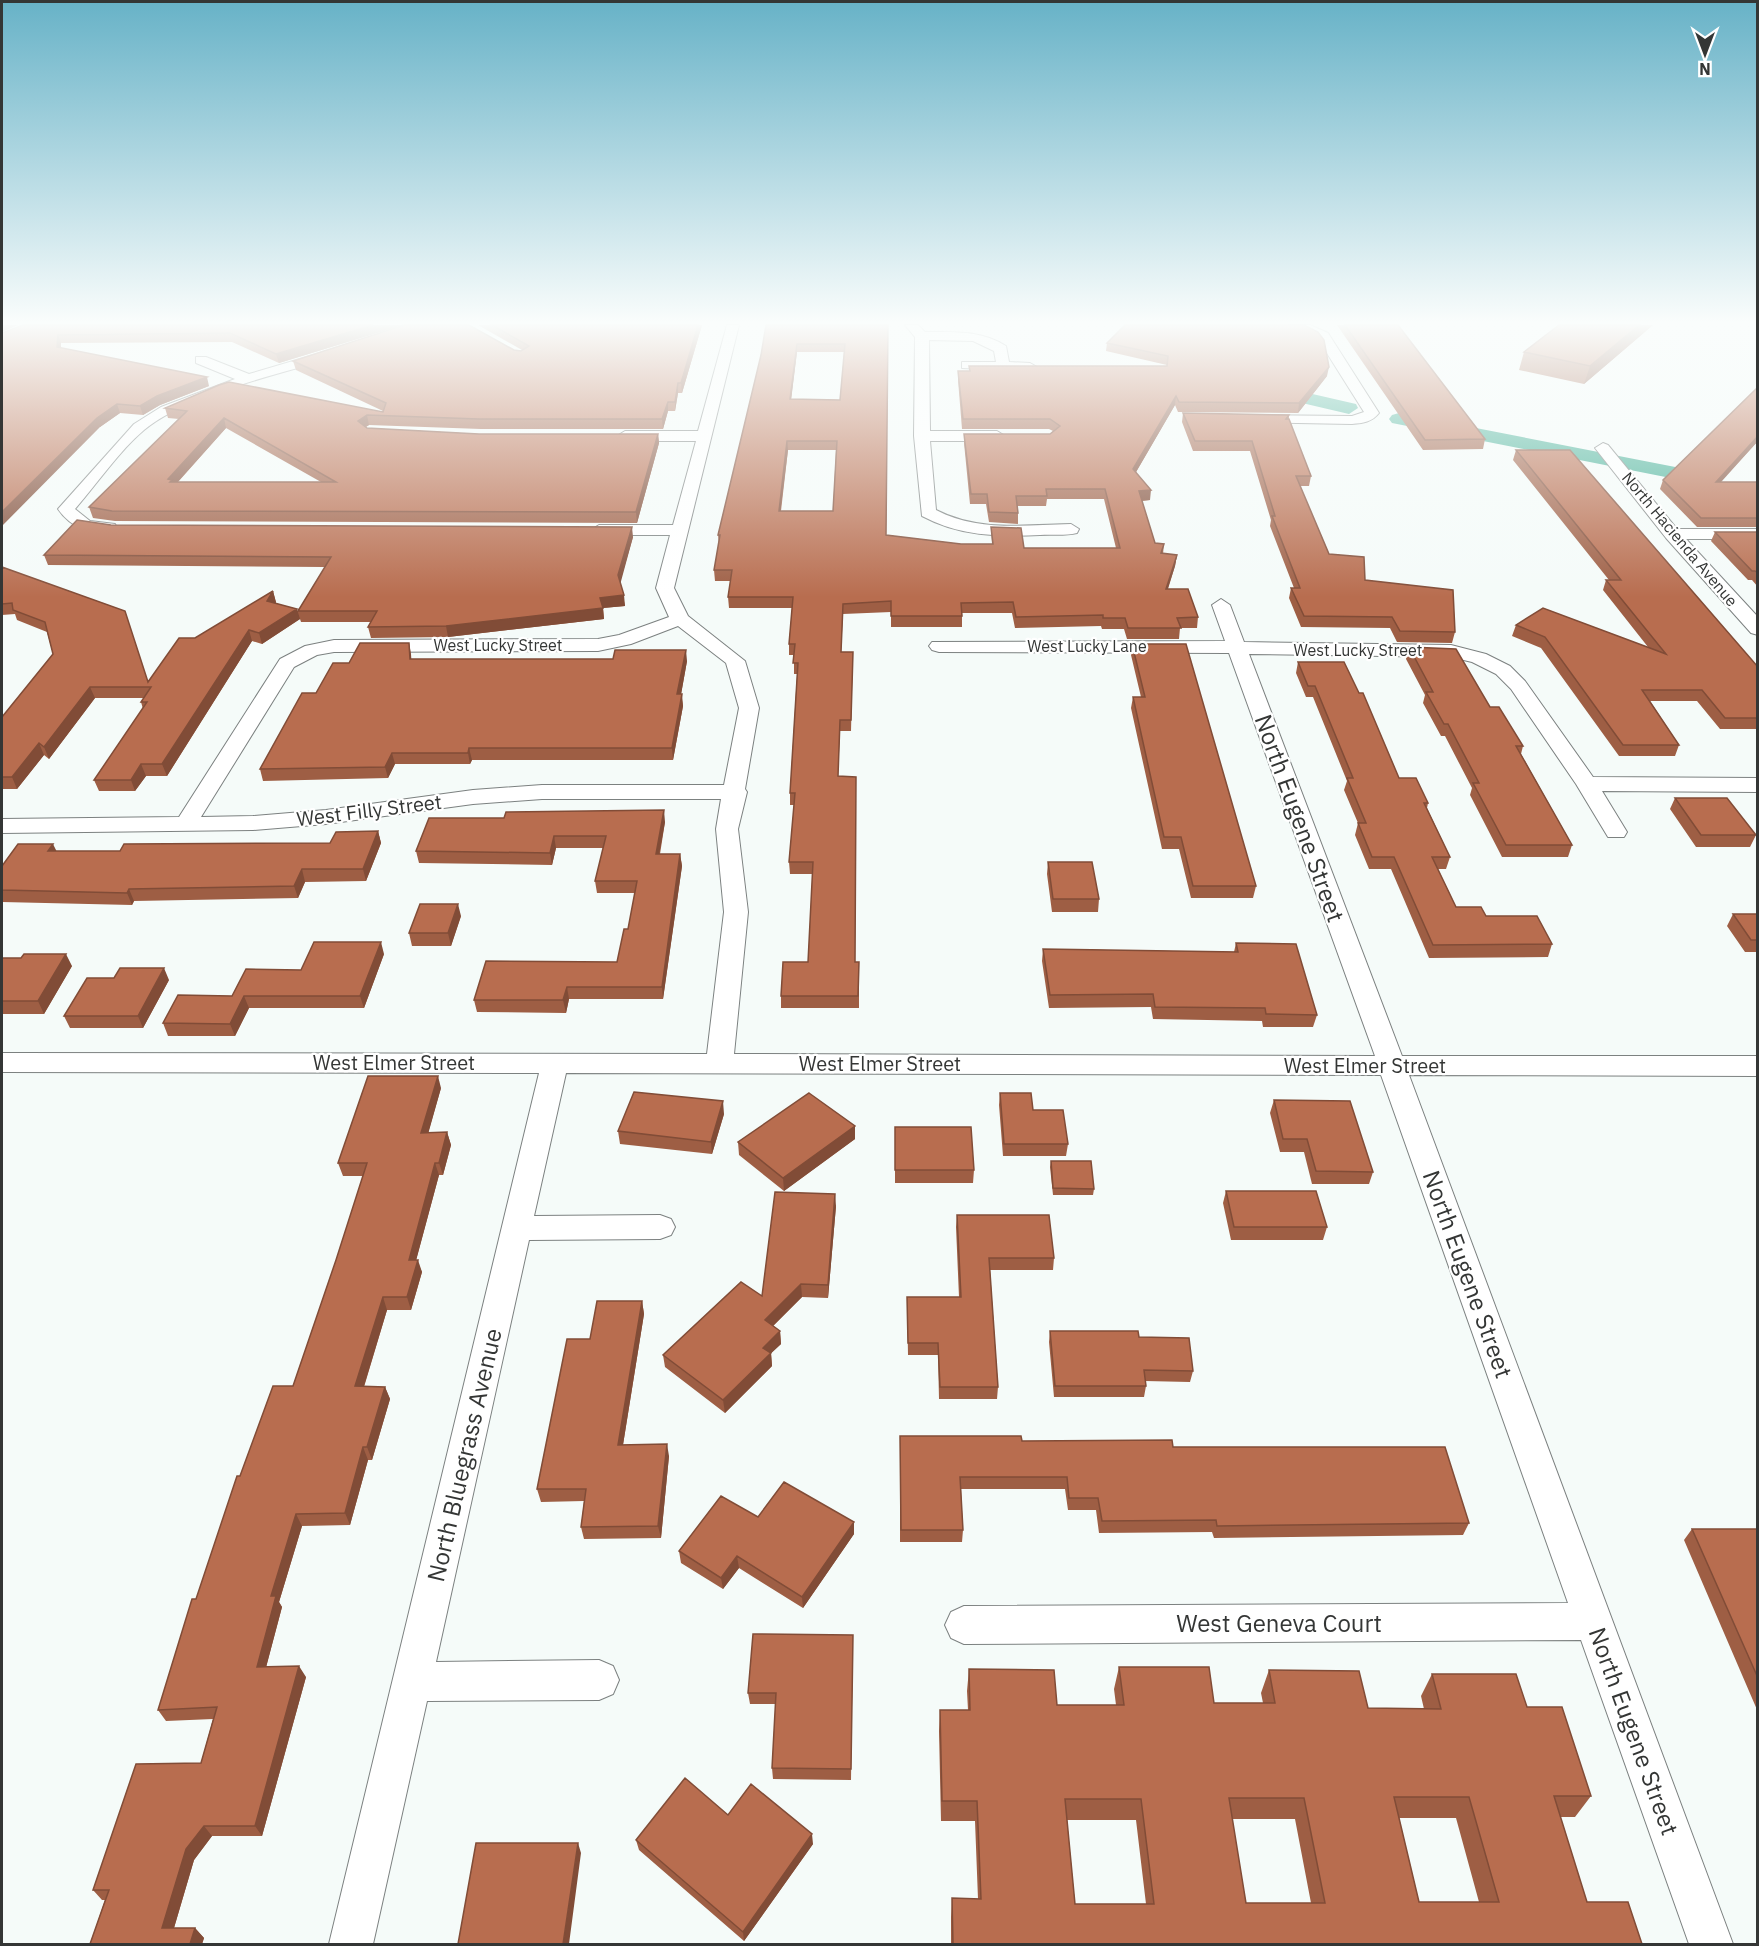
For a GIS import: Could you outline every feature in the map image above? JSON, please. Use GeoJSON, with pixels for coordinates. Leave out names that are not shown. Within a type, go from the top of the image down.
{"type":"FeatureCollection","features":[{"type":"Feature","properties":{"kind":"street"},"geometry":{"type":"LineString","coordinates":[[127,528],[86,526],[71,518],[66,509],[70,501],[139,427],[157,416]]}},
{"type":"Feature","properties":{"kind":"street"},"geometry":{"type":"LineString","coordinates":[[709,416],[664,588],[680,619],[735,661],[749,708],[736,792],[727,830],[736,912],[720,1063]]}},
{"type":"Feature","properties":{"kind":"street"},"geometry":{"type":"LineString","coordinates":[[921,416],[928,512],[941,520],[962,527],[1071,529]]}},
{"type":"Feature","properties":{"kind":"street"},"geometry":{"type":"LineString","coordinates":[[1236,418],[1352,420],[1367,416]]}},
{"type":"Feature","properties":{"kind":"street"},"geometry":{"type":"LineString","coordinates":[[609,436],[704,436]]}},
{"type":"Feature","properties":{"kind":"street"},"geometry":{"type":"LineString","coordinates":[[922,436],[1016,436]]}},
{"type":"Feature","properties":{"kind":"street","name":"North Hacienda Avenue"},"geometry":{"type":"LineString","coordinates":[[1603,448],[1672,534],[1758,629]]}},
{"type":"Feature","properties":{"kind":"street"},"geometry":{"type":"LineString","coordinates":[[578,530],[680,530]]}},
{"type":"Feature","properties":{"kind":"street"},"geometry":{"type":"LineString","coordinates":[[1672,534],[1758,534]]}},
{"type":"Feature","properties":{"kind":"street","name":"North Eugene Street"},"geometry":{"type":"LineString","coordinates":[[1221,605],[1392,1066],[1711,1944]]}},
{"type":"Feature","properties":{"kind":"street","name":"West Lucky Street"},"geometry":{"type":"LineString","coordinates":[[184,825],[286,663],[312,650],[334,646],[598,645],[624,640],[680,619]]}},
{"type":"Feature","properties":{"kind":"street","name":"West Lucky Lane"},"geometry":{"type":"LineString","coordinates":[[939,646],[1236,647]]}},
{"type":"Feature","properties":{"kind":"street","name":"West Lucky Street"},"geometry":{"type":"LineString","coordinates":[[1236,647],[1275,650],[1451,651],[1479,658],[1503,670],[1518,685],[1587,784],[1616,832]]}},
{"type":"Feature","properties":{"kind":"street"},"geometry":{"type":"LineString","coordinates":[[1587,784],[1758,785]]}},
{"type":"Feature","properties":{"kind":"street","name":"West Filly Street"},"geometry":{"type":"LineString","coordinates":[[2,826],[184,825],[326,818],[473,797],[519,794],[736,792]]}},
{"type":"Feature","properties":{"kind":"street","name":"West Elmer Street"},"geometry":{"type":"LineString","coordinates":[[2,1062],[1758,1066]]}},
{"type":"Feature","properties":{"kind":"street","name":"North Bluegrass Avenue"},"geometry":{"type":"LineString","coordinates":[[351,1944],[555,1062]]}},
{"type":"Feature","properties":{"kind":"street"},"geometry":{"type":"LineString","coordinates":[[517,1228],[660,1227]]}},
{"type":"Feature","properties":{"kind":"street","name":"West Geneva Court"},"geometry":{"type":"LineString","coordinates":[[964,1625],[1594,1621]]}},
{"type":"Feature","properties":{"kind":"street"},"geometry":{"type":"LineString","coordinates":[[412,1682],[599,1680]]}},
{"type":"Feature","properties":{"kind":"building"},"geometry":{"type":"Polygon","coordinates":[[[2,416],[100,416],[97,418],[2,512],[2,416]]]}},
{"type":"Feature","properties":{"kind":"building"},"geometry":{"type":"Polygon","coordinates":[[[182,416],[366,416],[358,421],[367,428],[479,434],[658,434],[636,512],[112,511],[89,507],[182,416]],[[224,418],[168,479],[172,480],[170,482],[336,482],[224,418]]]}},
{"type":"Feature","properties":{"kind":"building"},"geometry":{"type":"Polygon","coordinates":[[[390,416],[663,416],[662,419],[479,419],[390,416]]]}},
{"type":"Feature","properties":{"kind":"building"},"geometry":{"type":"Polygon","coordinates":[[[746,416],[887,416],[886,535],[961,544],[993,544],[991,527],[1021,528],[1024,548],[1120,548],[1105,489],[1046,489],[1047,496],[1016,496],[1018,513],[989,512],[987,494],[971,494],[964,434],[1050,434],[1060,426],[1050,419],[963,419],[963,416],[1164,416],[1133,469],[1151,490],[1139,491],[1155,543],[1164,544],[1161,553],[1177,555],[1166,589],[1188,589],[1198,617],[1177,618],[1181,628],[1128,628],[1125,618],[1103,618],[1103,615],[1016,617],[1013,602],[961,603],[962,616],[891,616],[891,601],[843,604],[841,652],[853,652],[851,720],[840,720],[838,776],[856,777],[855,962],[859,962],[858,996],[781,996],[783,962],[808,962],[813,862],[789,862],[795,793],[790,793],[798,663],[793,663],[795,644],[789,644],[793,597],[728,597],[732,570],[714,570],[720,535],[718,535],[746,416]],[[787,441],[779,511],[833,511],[837,441],[787,441]]]}},
{"type":"Feature","properties":{"kind":"building"},"geometry":{"type":"Polygon","coordinates":[[[1184,416],[1288,416],[1286,419],[1289,419],[1311,476],[1296,476],[1329,554],[1364,557],[1365,580],[1453,590],[1455,632],[1400,631],[1392,617],[1304,616],[1291,588],[1300,588],[1272,516],[1275,516],[1252,441],[1195,441],[1184,416]]]}},
{"type":"Feature","properties":{"kind":"building"},"geometry":{"type":"Polygon","coordinates":[[[1408,416],[1467,416],[1485,439],[1425,440],[1408,416]]]}},
{"type":"Feature","properties":{"kind":"building"},"geometry":{"type":"Polygon","coordinates":[[[1729,416],[1758,416],[1758,436],[1716,482],[1758,482],[1758,518],[1701,518],[1663,480],[1729,416]]]}},
{"type":"Feature","properties":{"kind":"building"},"geometry":{"type":"Polygon","coordinates":[[[1516,450],[1570,450],[1758,667],[1758,718],[1725,718],[1702,690],[1642,690],[1679,745],[1623,745],[1545,637],[1516,625],[1543,608],[1666,654],[1606,580],[1621,580],[1516,450]]]}},
{"type":"Feature","properties":{"kind":"building"},"geometry":{"type":"Polygon","coordinates":[[[77,520],[111,525],[632,527],[618,575],[624,595],[600,598],[603,608],[446,626],[368,627],[377,611],[298,611],[331,557],[44,555],[77,520]]]}},
{"type":"Feature","properties":{"kind":"building"},"geometry":{"type":"Polygon","coordinates":[[[1715,532],[1758,532],[1758,573],[1752,571],[1715,532]]]}},
{"type":"Feature","properties":{"kind":"building"},"geometry":{"type":"Polygon","coordinates":[[[2,567],[125,611],[148,682],[179,638],[195,638],[273,591],[267,601],[297,609],[259,633],[249,630],[162,764],[141,764],[131,780],[94,780],[147,702],[141,702],[151,687],[90,687],[44,747],[39,743],[12,777],[2,777],[2,717],[53,654],[45,622],[13,610],[12,603],[2,604],[2,567]]]}},
{"type":"Feature","properties":{"kind":"building"},"geometry":{"type":"Polygon","coordinates":[[[360,643],[409,643],[410,659],[613,659],[615,650],[686,650],[677,694],[682,694],[672,748],[469,748],[468,753],[392,753],[385,767],[260,769],[302,693],[316,693],[333,663],[349,663],[360,643]]]}},
{"type":"Feature","properties":{"kind":"building"},"geometry":{"type":"Polygon","coordinates":[[[1132,644],[1186,644],[1256,886],[1193,886],[1181,837],[1164,837],[1133,697],[1145,697],[1132,644]]]}},
{"type":"Feature","properties":{"kind":"building"},"geometry":{"type":"Polygon","coordinates":[[[1409,647],[1456,649],[1490,707],[1499,707],[1523,746],[1516,746],[1572,845],[1506,845],[1473,783],[1479,783],[1448,724],[1444,724],[1426,692],[1433,692],[1409,647]]]}},
{"type":"Feature","properties":{"kind":"building"},"geometry":{"type":"Polygon","coordinates":[[[1298,662],[1344,662],[1359,693],[1363,693],[1399,778],[1416,778],[1428,803],[1424,803],[1450,857],[1432,857],[1456,907],[1481,907],[1486,916],[1537,916],[1552,944],[1433,945],[1394,857],[1372,857],[1358,823],[1366,823],[1347,778],[1353,778],[1315,686],[1308,686],[1298,662]]]}},
{"type":"Feature","properties":{"kind":"building"},"geometry":{"type":"Polygon","coordinates":[[[1675,798],[1727,798],[1756,835],[1701,835],[1675,798]]]}},
{"type":"Feature","properties":{"kind":"building"},"geometry":{"type":"Polygon","coordinates":[[[664,810],[656,854],[680,854],[662,987],[567,987],[563,1000],[474,1000],[486,961],[617,962],[624,929],[628,929],[637,881],[595,881],[606,836],[554,836],[550,853],[416,851],[429,818],[504,818],[506,812],[664,810]]]}},
{"type":"Feature","properties":{"kind":"building"},"geometry":{"type":"Polygon","coordinates":[[[378,831],[363,869],[302,869],[294,886],[129,889],[127,893],[2,890],[2,866],[18,844],[53,844],[48,851],[120,851],[124,844],[330,843],[336,832],[378,831]]]}},
{"type":"Feature","properties":{"kind":"building"},"geometry":{"type":"Polygon","coordinates":[[[1048,862],[1092,862],[1099,899],[1053,899],[1048,862]]]}},
{"type":"Feature","properties":{"kind":"building"},"geometry":{"type":"Polygon","coordinates":[[[420,904],[458,904],[448,933],[409,933],[420,904]]]}},
{"type":"Feature","properties":{"kind":"building"},"geometry":{"type":"Polygon","coordinates":[[[1733,914],[1758,914],[1758,940],[1751,940],[1733,914]]]}},
{"type":"Feature","properties":{"kind":"building"},"geometry":{"type":"Polygon","coordinates":[[[314,942],[381,942],[360,996],[244,996],[230,1024],[163,1023],[178,995],[232,996],[246,969],[301,970],[314,942]]]}},
{"type":"Feature","properties":{"kind":"building"},"geometry":{"type":"Polygon","coordinates":[[[1236,943],[1296,944],[1317,1015],[1266,1014],[1265,1008],[1155,1007],[1153,994],[1050,995],[1043,949],[1238,952],[1236,943]]]}},
{"type":"Feature","properties":{"kind":"building"},"geometry":{"type":"Polygon","coordinates":[[[24,954],[66,954],[38,1001],[2,1001],[2,958],[21,958],[24,954]]]}},
{"type":"Feature","properties":{"kind":"building"},"geometry":{"type":"Polygon","coordinates":[[[120,968],[164,968],[138,1016],[64,1016],[87,978],[114,978],[120,968]]]}},
{"type":"Feature","properties":{"kind":"building"},"geometry":{"type":"Polygon","coordinates":[[[368,1076],[438,1076],[421,1133],[447,1132],[439,1163],[435,1163],[409,1260],[418,1260],[407,1297],[383,1297],[355,1386],[385,1387],[367,1447],[363,1447],[345,1513],[296,1514],[271,1596],[276,1596],[257,1667],[299,1666],[255,1826],[204,1826],[186,1849],[162,1928],[195,1928],[190,1944],[90,1944],[109,1890],[93,1890],[136,1764],[201,1763],[217,1707],[158,1710],[192,1599],[196,1599],[237,1476],[240,1476],[273,1386],[293,1386],[336,1260],[367,1163],[338,1163],[368,1076]]]}},
{"type":"Feature","properties":{"kind":"building"},"geometry":{"type":"Polygon","coordinates":[[[634,1092],[723,1101],[711,1142],[618,1131],[634,1092]]]}},
{"type":"Feature","properties":{"kind":"building"},"geometry":{"type":"Polygon","coordinates":[[[809,1093],[855,1126],[783,1178],[738,1142],[809,1093]]]}},
{"type":"Feature","properties":{"kind":"building"},"geometry":{"type":"Polygon","coordinates":[[[1000,1093],[1031,1093],[1033,1110],[1063,1110],[1068,1144],[1004,1144],[1000,1093]]]}},
{"type":"Feature","properties":{"kind":"building"},"geometry":{"type":"Polygon","coordinates":[[[1274,1100],[1350,1101],[1373,1172],[1316,1171],[1307,1139],[1283,1139],[1274,1100]]]}},
{"type":"Feature","properties":{"kind":"building"},"geometry":{"type":"Polygon","coordinates":[[[895,1127],[971,1127],[974,1170],[895,1170],[895,1127]]]}},
{"type":"Feature","properties":{"kind":"building"},"geometry":{"type":"Polygon","coordinates":[[[1051,1161],[1091,1161],[1094,1189],[1053,1188],[1051,1161]]]}},
{"type":"Feature","properties":{"kind":"building"},"geometry":{"type":"Polygon","coordinates":[[[1226,1191],[1316,1191],[1327,1227],[1234,1227],[1226,1191]]]}},
{"type":"Feature","properties":{"kind":"building"},"geometry":{"type":"Polygon","coordinates":[[[775,1192],[835,1194],[828,1285],[801,1284],[765,1320],[780,1331],[763,1348],[771,1353],[723,1400],[663,1355],[741,1282],[762,1296],[775,1192]]]}},
{"type":"Feature","properties":{"kind":"building"},"geometry":{"type":"Polygon","coordinates":[[[957,1215],[1049,1215],[1054,1258],[989,1258],[998,1387],[940,1387],[938,1343],[908,1343],[907,1297],[961,1297],[957,1215]]]}},
{"type":"Feature","properties":{"kind":"building"},"geometry":{"type":"Polygon","coordinates":[[[597,1301],[642,1301],[618,1445],[667,1444],[658,1526],[581,1527],[586,1489],[537,1489],[567,1339],[590,1339],[597,1301]]]}},
{"type":"Feature","properties":{"kind":"building"},"geometry":{"type":"Polygon","coordinates":[[[1050,1331],[1138,1331],[1139,1337],[1189,1338],[1193,1371],[1144,1370],[1146,1386],[1055,1386],[1050,1331]]]}},
{"type":"Feature","properties":{"kind":"building"},"geometry":{"type":"Polygon","coordinates":[[[900,1436],[1021,1436],[1022,1441],[1172,1440],[1173,1447],[1445,1447],[1469,1523],[1217,1526],[1216,1520],[1102,1521],[1098,1498],[1069,1498],[1067,1477],[960,1477],[963,1530],[901,1530],[900,1436]]]}},
{"type":"Feature","properties":{"kind":"building"},"geometry":{"type":"Polygon","coordinates":[[[784,1482],[854,1522],[802,1597],[737,1556],[721,1578],[679,1551],[721,1496],[758,1517],[784,1482]]]}},
{"type":"Feature","properties":{"kind":"building"},"geometry":{"type":"Polygon","coordinates":[[[1692,1529],[1758,1529],[1758,1678],[1692,1529]]]}},
{"type":"Feature","properties":{"kind":"building"},"geometry":{"type":"Polygon","coordinates":[[[753,1634],[853,1635],[851,1769],[772,1768],[776,1693],[748,1693],[753,1634]]]}},
{"type":"Feature","properties":{"kind":"building"},"geometry":{"type":"Polygon","coordinates":[[[1119,1667],[1209,1667],[1214,1703],[1275,1703],[1269,1670],[1359,1671],[1368,1708],[1441,1709],[1432,1674],[1516,1674],[1527,1707],[1562,1707],[1591,1796],[1554,1796],[1587,1902],[1628,1902],[1642,1944],[953,1944],[952,1898],[981,1899],[977,1801],[942,1801],[940,1710],[970,1710],[969,1669],[1054,1670],[1057,1705],[1124,1705],[1119,1667]],[[1394,1797],[1419,1902],[1499,1902],[1469,1797],[1394,1797]],[[1229,1798],[1246,1903],[1325,1903],[1304,1798],[1229,1798]],[[1065,1799],[1075,1904],[1154,1904],[1141,1799],[1065,1799]]]}},
{"type":"Feature","properties":{"kind":"building"},"geometry":{"type":"Polygon","coordinates":[[[685,1778],[728,1815],[751,1784],[812,1834],[743,1932],[636,1840],[685,1778]]]}},
{"type":"Feature","properties":{"kind":"building"},"geometry":{"type":"Polygon","coordinates":[[[476,1843],[578,1843],[563,1944],[458,1944],[476,1843]]]}},
{"type":"Feature","properties":{"kind":"waterway"},"geometry":{"type":"LineString","coordinates":[[1399,419],[1706,479]]}}]}
